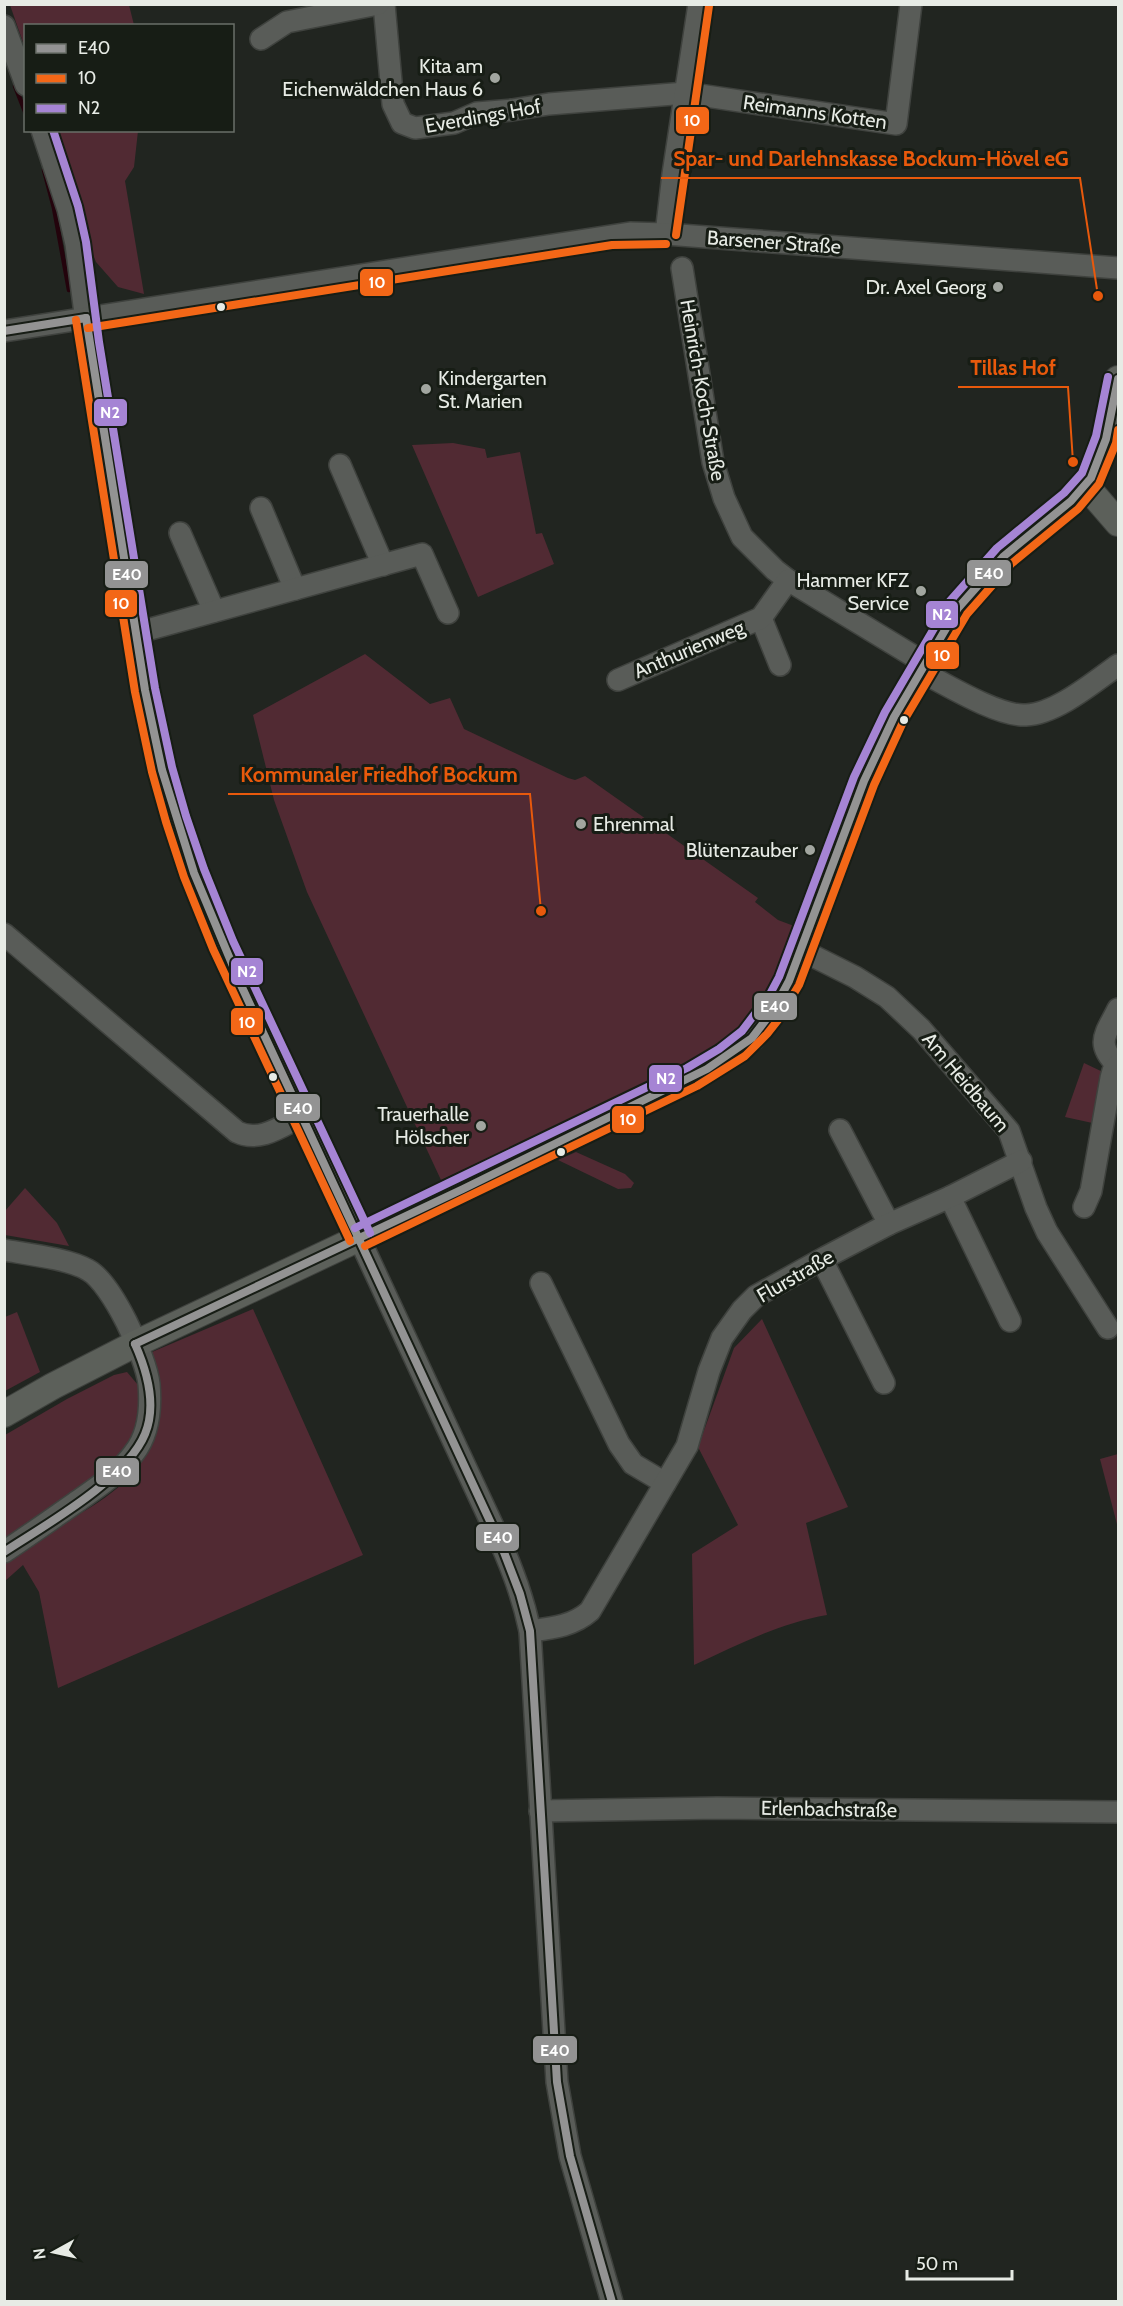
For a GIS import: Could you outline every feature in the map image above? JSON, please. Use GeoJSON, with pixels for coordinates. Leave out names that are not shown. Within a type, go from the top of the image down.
{"type":"FeatureCollection","features":[{"type":"Feature","properties":{"kind":"main road"},"geometry":{"type":"LineString","coordinates":[[4,1414],[135,1344],[692,1077],[736,1051],[752,1038],[774,1009],[789,981],[878,748],[922,667],[958,608],[985,575],[1086,486],[1112,440],[1119,379]]}},
{"type":"Feature","properties":{"kind":"main road"},"geometry":{"type":"LineString","coordinates":[[1086,486],[1119,523]]}},
{"type":"Feature","properties":{"kind":"street"},"geometry":{"type":"LineString","coordinates":[[261,39],[287,22],[378,4]]}},
{"type":"Feature","properties":{"kind":"street","name":"Everdings Hof"},"geometry":{"type":"LineString","coordinates":[[384,4],[393,104],[402,123],[415,128],[454,123],[477,113],[560,102],[686,93]]}},
{"type":"Feature","properties":{"kind":"street"},"geometry":{"type":"LineString","coordinates":[[666,234],[699,4]]}},
{"type":"Feature","properties":{"kind":"street","name":"Reimanns Kotten"},"geometry":{"type":"LineString","coordinates":[[686,93],[896,124],[911,4]]}},
{"type":"Feature","properties":{"kind":"street"},"geometry":{"type":"LineString","coordinates":[[4,26],[24,80]]}},
{"type":"Feature","properties":{"kind":"street"},"geometry":{"type":"LineString","coordinates":[[43,132],[73,228],[147,700],[162,770],[194,873],[223,945],[513,1570],[524,1601],[530,1631],[557,2082],[570,2156],[612,2301]]}},
{"type":"Feature","properties":{"kind":"street","name":"Barsener Straße"},"geometry":{"type":"LineString","coordinates":[[4,331],[611,235],[666,234],[1119,268]]}},
{"type":"Feature","properties":{"kind":"street","name":"Heinrich-Koch-Straße"},"geometry":{"type":"LineString","coordinates":[[682,268],[713,462],[724,498],[742,537],[775,570],[922,667],[984,704],[1025,716],[1051,709],[1119,665]]}},
{"type":"Feature","properties":{"kind":"street"},"geometry":{"type":"LineString","coordinates":[[340,465],[383,565]]}},
{"type":"Feature","properties":{"kind":"street"},"geometry":{"type":"LineString","coordinates":[[261,508],[295,589]]}},
{"type":"Feature","properties":{"kind":"street"},"geometry":{"type":"LineString","coordinates":[[180,533],[214,611]]}},
{"type":"Feature","properties":{"kind":"street"},"geometry":{"type":"LineString","coordinates":[[136,633],[422,554],[448,613]]}},
{"type":"Feature","properties":{"kind":"street","name":"Anthurienweg"},"geometry":{"type":"LineString","coordinates":[[618,680],[761,618],[788,579]]}},
{"type":"Feature","properties":{"kind":"street","name":"Anthurienweg"},"geometry":{"type":"LineString","coordinates":[[761,618],[780,665]]}},
{"type":"Feature","properties":{"kind":"street"},"geometry":{"type":"LineString","coordinates":[[4,934],[237,1132],[254,1137],[302,1116]]}},
{"type":"Feature","properties":{"kind":"street","name":"Am Heidbaum"},"geometry":{"type":"LineString","coordinates":[[801,950],[855,977],[887,997],[921,1029],[1009,1131],[1036,1208],[1047,1232],[1108,1328]]}},
{"type":"Feature","properties":{"kind":"street"},"geometry":{"type":"LineString","coordinates":[[1084,1207],[1091,1191],[1113,1071],[1118,1066],[1106,1054],[1103,1039],[1119,1009]]}},
{"type":"Feature","properties":{"kind":"street"},"geometry":{"type":"LineString","coordinates":[[840,1130],[889,1224]]}},
{"type":"Feature","properties":{"kind":"street","name":"Flurstraße"},"geometry":{"type":"LineString","coordinates":[[530,1631],[560,1627],[580,1620],[590,1611],[687,1446],[709,1371],[722,1338],[742,1310],[756,1296],[889,1224],[950,1197],[1021,1161]]}},
{"type":"Feature","properties":{"kind":"street"},"geometry":{"type":"LineString","coordinates":[[950,1197],[1010,1321]]}},
{"type":"Feature","properties":{"kind":"street"},"geometry":{"type":"LineString","coordinates":[[4,1250],[79,1265],[96,1275],[116,1303],[145,1364],[149,1384],[146,1434],[135,1454],[115,1475],[4,1552]]}},
{"type":"Feature","properties":{"kind":"street"},"geometry":{"type":"LineString","coordinates":[[822,1260],[884,1383]]}},
{"type":"Feature","properties":{"kind":"street"},"geometry":{"type":"LineString","coordinates":[[541,1283],[620,1444],[633,1464],[665,1483]]}},
{"type":"Feature","properties":{"kind":"street","name":"Erlenbachstraße"},"geometry":{"type":"LineString","coordinates":[[540,1810],[717,1808],[1119,1812]]}},
{"type":"Feature","properties":{"kind":"shaded area"},"geometry":{"type":"Polygon","coordinates":[[[10,5],[129,5],[134,24],[24,24],[24,45],[10,5]]]}},
{"type":"Feature","properties":{"kind":"shaded area"},"geometry":{"type":"Polygon","coordinates":[[[55,132],[138,132],[134,167],[125,181],[144,294],[118,287],[96,262],[87,240],[80,203],[55,132]]]}},
{"type":"Feature","properties":{"kind":"shaded area"},"geometry":{"type":"Polygon","coordinates":[[[453,443],[485,449],[487,458],[520,452],[536,534],[542,533],[554,564],[478,597],[412,445],[453,443]]]}},
{"type":"Feature","properties":{"kind":"shaded area"},"geometry":{"type":"Polygon","coordinates":[[[365,654],[430,704],[450,698],[464,729],[568,778],[575,780],[585,776],[758,898],[755,902],[778,920],[794,926],[767,994],[735,1034],[680,1068],[441,1180],[307,892],[274,800],[253,715],[365,654]]]}},
{"type":"Feature","properties":{"kind":"shaded area"},"geometry":{"type":"Polygon","coordinates":[[[1084,1063],[1105,1073],[1097,1124],[1065,1117],[1084,1063]]]}},
{"type":"Feature","properties":{"kind":"shaded area"},"geometry":{"type":"Polygon","coordinates":[[[576,1152],[625,1174],[634,1183],[631,1188],[618,1189],[558,1160],[576,1152]]]}},
{"type":"Feature","properties":{"kind":"shaded area"},"geometry":{"type":"Polygon","coordinates":[[[25,1188],[57,1223],[69,1246],[5,1235],[5,1211],[25,1188]]]}},
{"type":"Feature","properties":{"kind":"shaded area"},"geometry":{"type":"Polygon","coordinates":[[[253,1309],[363,1555],[58,1688],[39,1592],[23,1565],[5,1581],[5,1560],[112,1492],[130,1476],[144,1457],[153,1435],[155,1417],[152,1352],[253,1309]]]}},
{"type":"Feature","properties":{"kind":"shaded area"},"geometry":{"type":"Polygon","coordinates":[[[17,1312],[40,1372],[5,1391],[5,1317],[17,1312]]]}},
{"type":"Feature","properties":{"kind":"shaded area"},"geometry":{"type":"Polygon","coordinates":[[[762,1319],[848,1507],[806,1523],[827,1615],[776,1629],[694,1665],[692,1554],[738,1525],[698,1447],[734,1348],[762,1319]]]}},
{"type":"Feature","properties":{"kind":"shaded area"},"geometry":{"type":"Polygon","coordinates":[[[127,1372],[138,1385],[138,1409],[134,1432],[126,1455],[5,1542],[5,1435],[67,1399],[114,1375],[127,1372]]]}},
{"type":"Feature","properties":{"kind":"shaded area"},"geometry":{"type":"Polygon","coordinates":[[[1118,1454],[1118,1528],[1100,1459],[1118,1454]]]}},
{"type":"Feature","properties":{"kind":"waterway"},"geometry":{"type":"LineString","coordinates":[[15,86],[24,109]]}},
{"type":"Feature","properties":{"kind":"waterway"},"geometry":{"type":"LineString","coordinates":[[44,170],[54,208],[69,290]]}},
{"type":"Feature","properties":{"kind":"transit line","name":"10"},"geometry":{"type":"LineString","coordinates":[[676,235],[709,6]]}},
{"type":"Feature","properties":{"kind":"transit line","name":"N2"},"geometry":{"type":"LineString","coordinates":[[54,132],[78,206],[86,242],[99,342],[155,688],[172,767],[186,816],[204,869],[233,941],[370,1233]]}},
{"type":"Feature","properties":{"kind":"transit line","name":"10"},"geometry":{"type":"LineString","coordinates":[[88,328],[612,245],[666,244]]}},
{"type":"Feature","properties":{"kind":"transit line","name":"E40"},"geometry":{"type":"LineString","coordinates":[[86,318],[145,690],[162,770],[194,873],[240,983],[502,1547],[520,1594],[530,1631],[557,2082],[570,2156],[612,2302]]}},
{"type":"Feature","properties":{"kind":"transit line","name":"E40"},"geometry":{"type":"LineString","coordinates":[[4,331],[86,318]]}},
{"type":"Feature","properties":{"kind":"transit line","name":"10"},"geometry":{"type":"LineString","coordinates":[[76,320],[135,692],[152,772],[166,822],[184,877],[213,949],[350,1241]]}},
{"type":"Feature","properties":{"kind":"transit line","name":"N2"},"geometry":{"type":"LineString","coordinates":[[355,1228],[687,1068],[719,1049],[742,1031],[770,994],[779,977],[854,777],[885,712],[950,601],[997,548],[1064,493],[1082,473],[1096,436],[1108,377]]}},
{"type":"Feature","properties":{"kind":"transit line","name":"E40"},"geometry":{"type":"LineString","coordinates":[[135,1344],[463,1189],[707,1069],[752,1038],[774,1009],[789,981],[864,781],[894,717],[958,608],[1004,556],[1071,501],[1091,478],[1106,439],[1118,379]]}},
{"type":"Feature","properties":{"kind":"transit line","name":"10"},"geometry":{"type":"LineString","coordinates":[[365,1246],[697,1086],[745,1056],[767,1034],[799,985],[874,785],[903,722],[967,614],[1011,564],[1078,509],[1099,484],[1116,443],[1118,430]]}},
{"type":"Feature","properties":{"kind":"transit line","name":"E40"},"geometry":{"type":"LineString","coordinates":[[4,1552],[83,1500],[121,1468],[135,1451],[145,1434],[150,1412],[147,1377],[135,1344]]}},
{"type":"Feature","properties":{"kind":"place","name":"Kita am Eichenwäldchen Haus 6"},"geometry":{"type":"Point","coordinates":[495,78]}},
{"type":"Feature","properties":{"kind":"place","name":"Dr. Axel Georg"},"geometry":{"type":"Point","coordinates":[998,287]}},
{"type":"Feature","properties":{"kind":"place","name":"Spar- und Darlehnskasse Bockum-Hövel eG"},"geometry":{"type":"Point","coordinates":[1098,296]}},
{"type":"Feature","properties":{"kind":"place","name":"Kindergarten St. Marien"},"geometry":{"type":"Point","coordinates":[426,389]}},
{"type":"Feature","properties":{"kind":"place","name":"Tillas Hof"},"geometry":{"type":"Point","coordinates":[1073,462]}},
{"type":"Feature","properties":{"kind":"place","name":"Hammer KFZ Service"},"geometry":{"type":"Point","coordinates":[921,591]}},
{"type":"Feature","properties":{"kind":"place","name":"Ehrenmal"},"geometry":{"type":"Point","coordinates":[581,824]}},
{"type":"Feature","properties":{"kind":"place","name":"Blütenzauber"},"geometry":{"type":"Point","coordinates":[810,850]}},
{"type":"Feature","properties":{"kind":"place","name":"Kommunaler Friedhof Bockum"},"geometry":{"type":"Point","coordinates":[541,911]}},
{"type":"Feature","properties":{"kind":"place","name":"Trauerhalle Hölscher"},"geometry":{"type":"Point","coordinates":[481,1126]}}]}
